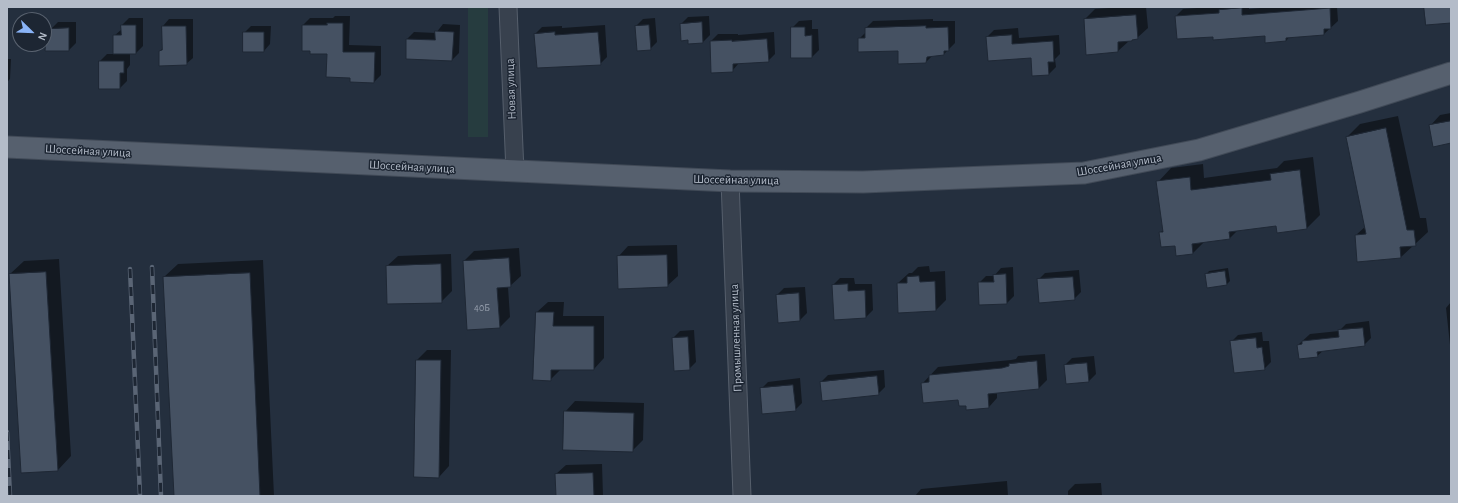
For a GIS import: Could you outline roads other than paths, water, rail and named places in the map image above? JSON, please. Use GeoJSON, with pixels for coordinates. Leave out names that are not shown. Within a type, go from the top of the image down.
{"type":"FeatureCollection","features":[{"type":"Feature","properties":{"kind":"main road","name":"Шоссейная улица"},"geometry":{"type":"LineString","coordinates":[[7,147],[730,181],[863,182],[1084,173],[1199,150],[1451,73]]}},
{"type":"Feature","properties":{"kind":"street","name":"Новая улица"},"geometry":{"type":"LineString","coordinates":[[508,7],[515,172]]}},
{"type":"Feature","properties":{"kind":"street","name":"Промышленная улица"},"geometry":{"type":"LineString","coordinates":[[730,181],[742,496]]}},
{"type":"Feature","properties":{"kind":"railway"},"geometry":{"type":"LineString","coordinates":[[152,267],[161,496]]}},
{"type":"Feature","properties":{"kind":"railway"},"geometry":{"type":"LineString","coordinates":[[130,269],[140,496]]}},
{"type":"Feature","properties":{"kind":"railway"},"geometry":{"type":"LineString","coordinates":[[7,432],[10,496]]}}]}
